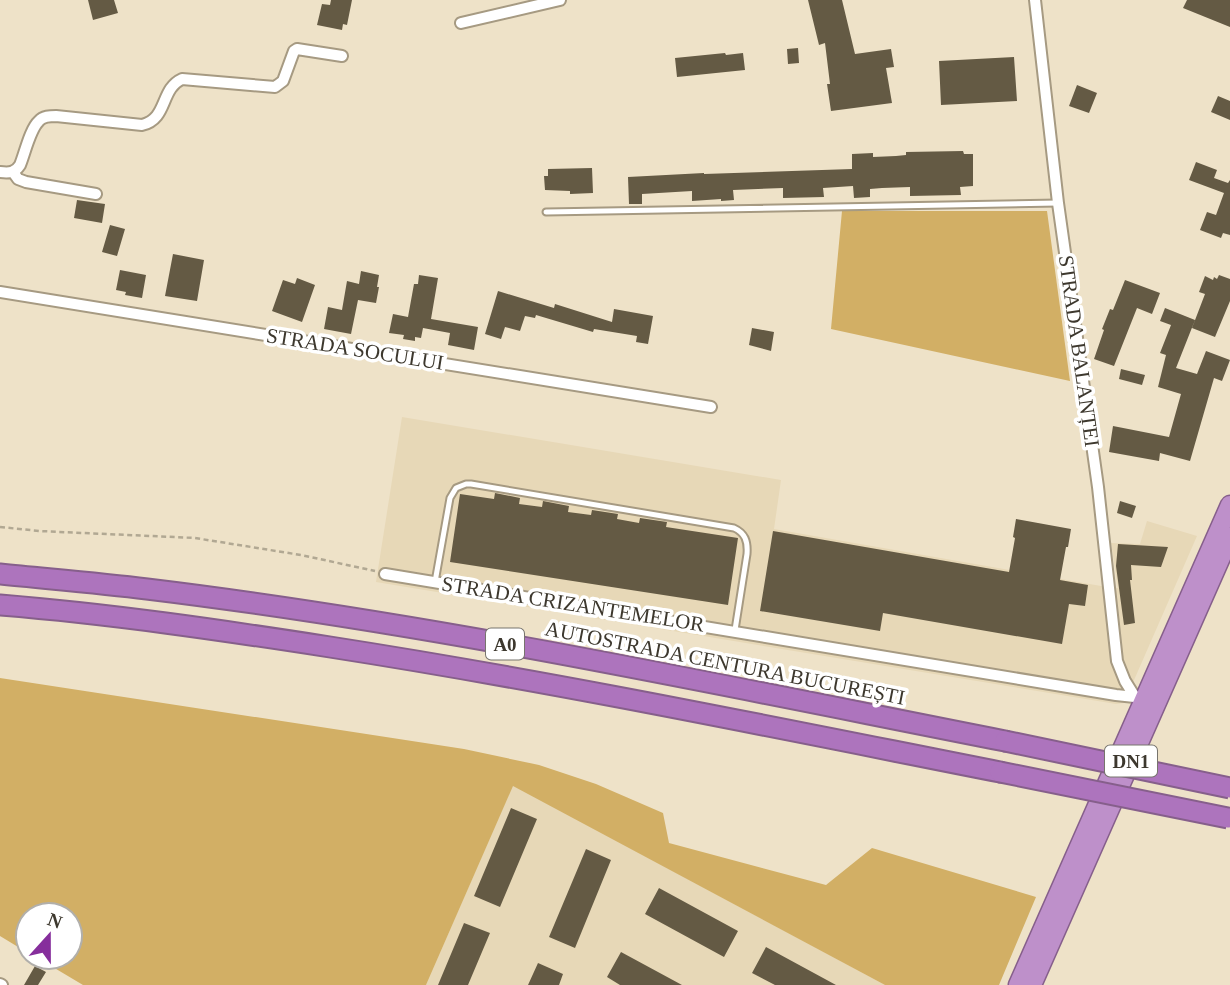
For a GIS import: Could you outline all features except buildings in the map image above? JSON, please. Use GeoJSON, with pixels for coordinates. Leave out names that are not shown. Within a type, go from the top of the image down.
{"type":"FeatureCollection","features":[{"type":"Feature","properties":{"kind":"highway","name":"DN1"},"geometry":{"type":"LineString","coordinates":[[1017,985],[1140,697],[1230,505]]}},
{"type":"Feature","properties":{"kind":"highway","name":"DN1"},"geometry":{"type":"LineString","coordinates":[[1032,985],[1230,537]]}},
{"type":"Feature","properties":{"kind":"highway","name":"AUTOSTRADA CENTURA BUCUREȘTI"},"geometry":{"type":"LineString","coordinates":[[0,574],[148,589],[431,631],[1005,741],[1230,788]]}},
{"type":"Feature","properties":{"kind":"highway","name":"A0"},"geometry":{"type":"LineString","coordinates":[[0,605],[143,620],[426,662],[1229,818]]}},
{"type":"Feature","properties":{"kind":"street"},"geometry":{"type":"LineString","coordinates":[[461,23],[560,0]]}},
{"type":"Feature","properties":{"kind":"street","name":"STRADA BALANȚEI"},"geometry":{"type":"LineString","coordinates":[[1035,0],[1058,203],[1098,487],[1117,661],[1125,681],[1140,697]]}},
{"type":"Feature","properties":{"kind":"street"},"geometry":{"type":"LineString","coordinates":[[0,172],[13,172],[20,165],[34,128],[45,117],[147,124],[157,117],[172,86],[182,79],[275,87],[283,81],[292,54],[297,49],[342,56]]}},
{"type":"Feature","properties":{"kind":"street"},"geometry":{"type":"LineString","coordinates":[[13,172],[26,182],[96,194]]}},
{"type":"Feature","properties":{"kind":"street","name":"STRADA SOCULUI"},"geometry":{"type":"LineString","coordinates":[[0,292],[711,407]]}},
{"type":"Feature","properties":{"kind":"street","name":"STRADA CRIZANTEMELOR"},"geometry":{"type":"LineString","coordinates":[[385,574],[1140,697]]}},
{"type":"Feature","properties":{"kind":"lane"},"geometry":{"type":"LineString","coordinates":[[546,212],[1058,203]]}},
{"type":"Feature","properties":{"kind":"lane"},"geometry":{"type":"LineString","coordinates":[[436,582],[450,498],[456,488],[471,484],[740,531],[747,541],[747,554],[735,631]]}},
{"type":"Feature","properties":{"kind":"path"},"geometry":{"type":"LineString","coordinates":[[0,527],[195,538],[301,555],[385,574]]}},
{"type":"Feature","properties":{"kind":"shaded area"},"geometry":{"type":"Polygon","coordinates":[[[842,211],[1047,211],[1070,381],[831,329],[842,211]]]}},
{"type":"Feature","properties":{"kind":"shaded area"},"geometry":{"type":"Polygon","coordinates":[[[402,417],[781,480],[774,529],[1101,586],[1118,588],[1111,543],[1140,544],[1147,521],[1197,536],[1124,703],[1116,704],[376,582],[402,417]]]}},
{"type":"Feature","properties":{"kind":"shaded area"},"geometry":{"type":"Polygon","coordinates":[[[0,678],[464,749],[539,765],[596,784],[663,813],[669,843],[826,885],[872,848],[1036,897],[999,985],[885,985],[513,786],[426,985],[83,985],[60,971],[84,971],[84,901],[14,901],[14,944],[0,936],[0,678]]]}},
{"type":"Feature","properties":{"kind":"shaded area"},"geometry":{"type":"Polygon","coordinates":[[[513,785],[885,985],[426,985],[513,785]]]}}]}
